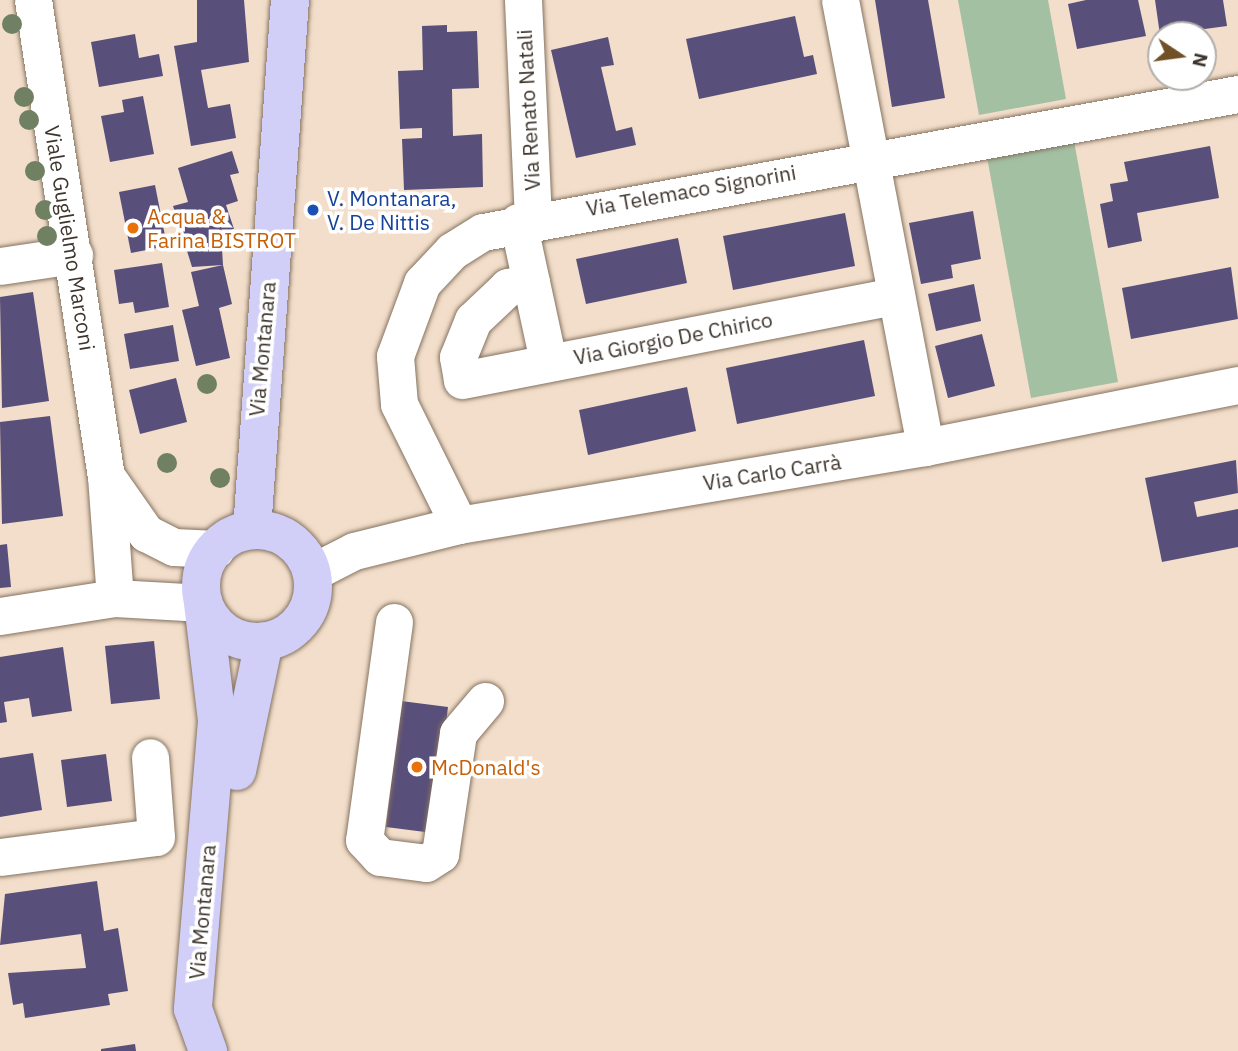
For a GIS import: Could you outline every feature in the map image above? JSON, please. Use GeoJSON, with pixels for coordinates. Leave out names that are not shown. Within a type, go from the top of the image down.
{"type":"FeatureCollection","features":[{"type":"Feature","properties":{"kind":"main road","name":"Via Montanara"},"geometry":{"type":"LineString","coordinates":[[252,530],[290,0]]}},
{"type":"Feature","properties":{"kind":"main road"},"geometry":{"type":"LineString","coordinates":[[252,530],[282,536],[311,573],[308,610],[282,636],[264,642],[234,638],[203,603],[201,584],[215,548],[252,530]]}},
{"type":"Feature","properties":{"kind":"main road","name":"Via Montanara"},"geometry":{"type":"LineString","coordinates":[[203,603],[217,721],[193,1009],[209,1051]]}},
{"type":"Feature","properties":{"kind":"main road","name":"Via Montanara"},"geometry":{"type":"LineString","coordinates":[[209,1051],[220,1018],[243,721],[264,642]]}},
{"type":"Feature","properties":{"kind":"street","name":"Viale Guglielmo Marconi"},"geometry":{"type":"LineString","coordinates":[[33,0],[106,476],[115,598]]}},
{"type":"Feature","properties":{"kind":"street","name":"Via Renato Natali"},"geometry":{"type":"LineString","coordinates":[[523,0],[525,220]]}},
{"type":"Feature","properties":{"kind":"street"},"geometry":{"type":"LineString","coordinates":[[840,0],[925,447]]}},
{"type":"Feature","properties":{"kind":"street","name":"Via Telemaco Signorini"},"geometry":{"type":"LineString","coordinates":[[459,525],[445,486],[399,404],[395,356],[405,315],[430,275],[483,232],[525,220],[1238,94]]}},
{"type":"Feature","properties":{"kind":"street","name":"Via Giorgio De Chirico"},"geometry":{"type":"LineString","coordinates":[[525,220],[531,282],[548,361],[896,296]]}},
{"type":"Feature","properties":{"kind":"street"},"geometry":{"type":"LineString","coordinates":[[0,266],[74,255]]}},
{"type":"Feature","properties":{"kind":"street"},"geometry":{"type":"LineString","coordinates":[[531,282],[499,293],[473,320],[458,357],[463,380],[548,361]]}},
{"type":"Feature","properties":{"kind":"street","name":"Via Carlo Carrà"},"geometry":{"type":"LineString","coordinates":[[311,573],[354,551],[459,525],[925,447],[1238,385]]}},
{"type":"Feature","properties":{"kind":"street","name":"Viale Guglielmo Marconi"},"geometry":{"type":"LineString","coordinates":[[106,476],[146,533],[174,547],[215,548]]}},
{"type":"Feature","properties":{"kind":"street"},"geometry":{"type":"LineString","coordinates":[[0,616],[115,598],[203,603]]}},
{"type":"Feature","properties":{"kind":"street"},"geometry":{"type":"LineString","coordinates":[[394,622],[364,840],[369,849],[380,857],[426,863],[440,854],[458,733],[485,702]]}},
{"type":"Feature","properties":{"kind":"street"},"geometry":{"type":"LineString","coordinates":[[0,857],[156,837],[149,757]]}},
{"type":"Feature","properties":{"kind":"green space"},"geometry":{"type":"Polygon","coordinates":[[[958,0],[1048,0],[1066,99],[979,115],[958,0]]]}},
{"type":"Feature","properties":{"kind":"green space"},"geometry":{"type":"Polygon","coordinates":[[[1074,141],[1118,382],[1031,398],[987,157],[1074,141]]]}},
{"type":"Feature","properties":{"kind":"building"},"geometry":{"type":"Polygon","coordinates":[[[197,0],[244,0],[249,62],[201,70],[208,108],[230,104],[236,138],[191,146],[174,46],[197,42],[197,0]]]}},
{"type":"Feature","properties":{"kind":"building"},"geometry":{"type":"Polygon","coordinates":[[[875,0],[928,0],[945,98],[892,107],[875,0]]]}},
{"type":"Feature","properties":{"kind":"building"},"geometry":{"type":"Polygon","coordinates":[[[1086,0],[1138,0],[1146,36],[1077,49],[1068,4],[1086,0]]]}},
{"type":"Feature","properties":{"kind":"building"},"geometry":{"type":"Polygon","coordinates":[[[1155,0],[1223,0],[1227,26],[1217,27],[1217,21],[1158,21],[1155,0]]]}},
{"type":"Feature","properties":{"kind":"building"},"geometry":{"type":"Polygon","coordinates":[[[795,16],[804,57],[813,55],[817,74],[699,99],[686,39],[795,16]]]}},
{"type":"Feature","properties":{"kind":"building"},"geometry":{"type":"Polygon","coordinates":[[[447,25],[447,32],[477,31],[479,88],[452,89],[453,136],[482,134],[483,187],[404,190],[402,139],[422,138],[422,128],[400,129],[398,71],[423,70],[422,26],[447,25]]]}},
{"type":"Feature","properties":{"kind":"building"},"geometry":{"type":"Polygon","coordinates":[[[135,34],[139,58],[159,54],[163,76],[99,87],[91,42],[135,34]]]}},
{"type":"Feature","properties":{"kind":"building"},"geometry":{"type":"Polygon","coordinates":[[[608,37],[614,65],[601,67],[616,131],[632,127],[636,145],[576,158],[551,50],[608,37]]]}},
{"type":"Feature","properties":{"kind":"building"},"geometry":{"type":"Polygon","coordinates":[[[143,96],[154,154],[110,162],[101,116],[124,112],[122,100],[143,96]]]}},
{"type":"Feature","properties":{"kind":"building"},"geometry":{"type":"Polygon","coordinates":[[[1210,146],[1219,198],[1137,213],[1142,241],[1108,248],[1100,204],[1113,201],[1110,184],[1128,181],[1124,162],[1210,146]]]}},
{"type":"Feature","properties":{"kind":"building"},"geometry":{"type":"Polygon","coordinates":[[[232,151],[239,173],[230,175],[238,201],[226,205],[234,229],[221,233],[223,265],[192,267],[173,206],[188,202],[178,168],[232,151]]]}},
{"type":"Feature","properties":{"kind":"building"},"geometry":{"type":"Polygon","coordinates":[[[155,185],[167,246],[131,253],[119,192],[155,185]]]}},
{"type":"Feature","properties":{"kind":"building"},"geometry":{"type":"Polygon","coordinates":[[[973,211],[981,259],[951,265],[953,278],[921,284],[909,223],[973,211]]]}},
{"type":"Feature","properties":{"kind":"building"},"geometry":{"type":"Polygon","coordinates":[[[845,213],[855,266],[733,290],[723,236],[845,213]]]}},
{"type":"Feature","properties":{"kind":"building"},"geometry":{"type":"Polygon","coordinates":[[[678,238],[687,283],[586,304],[576,259],[678,238]]]}},
{"type":"Feature","properties":{"kind":"building"},"geometry":{"type":"Polygon","coordinates":[[[162,263],[169,307],[135,313],[133,302],[119,304],[114,270],[162,263]]]}},
{"type":"Feature","properties":{"kind":"building"},"geometry":{"type":"Polygon","coordinates":[[[223,265],[232,304],[219,308],[230,358],[196,366],[182,310],[199,306],[191,272],[223,265]]]}},
{"type":"Feature","properties":{"kind":"building"},"geometry":{"type":"Polygon","coordinates":[[[1231,267],[1238,319],[1131,339],[1122,288],[1231,267]]]}},
{"type":"Feature","properties":{"kind":"building"},"geometry":{"type":"Polygon","coordinates":[[[974,284],[981,321],[936,331],[928,294],[974,284]]]}},
{"type":"Feature","properties":{"kind":"building"},"geometry":{"type":"Polygon","coordinates":[[[33,292],[49,401],[2,408],[0,297],[33,292]]]}},
{"type":"Feature","properties":{"kind":"building"},"geometry":{"type":"Polygon","coordinates":[[[173,325],[179,361],[130,369],[124,334],[173,325]]]}},
{"type":"Feature","properties":{"kind":"building"},"geometry":{"type":"Polygon","coordinates":[[[982,334],[995,386],[948,398],[935,346],[982,334]]]}},
{"type":"Feature","properties":{"kind":"building"},"geometry":{"type":"Polygon","coordinates":[[[864,340],[875,396],[737,424],[726,368],[864,340]]]}},
{"type":"Feature","properties":{"kind":"building"},"geometry":{"type":"Polygon","coordinates":[[[176,378],[187,422],[140,434],[129,390],[176,378]]]}},
{"type":"Feature","properties":{"kind":"building"},"geometry":{"type":"Polygon","coordinates":[[[687,387],[696,431],[588,455],[579,410],[687,387]]]}},
{"type":"Feature","properties":{"kind":"building"},"geometry":{"type":"Polygon","coordinates":[[[50,416],[63,516],[2,524],[0,422],[50,416]]]}},
{"type":"Feature","properties":{"kind":"building"},"geometry":{"type":"Polygon","coordinates":[[[1236,460],[1238,493],[1194,502],[1197,517],[1238,509],[1238,547],[1162,562],[1145,478],[1236,460]]]}},
{"type":"Feature","properties":{"kind":"building"},"geometry":{"type":"Polygon","coordinates":[[[7,544],[11,587],[0,588],[0,545],[7,544]]]}},
{"type":"Feature","properties":{"kind":"building"},"geometry":{"type":"Polygon","coordinates":[[[154,641],[160,699],[111,704],[105,646],[154,641]]]}},
{"type":"Feature","properties":{"kind":"building"},"geometry":{"type":"Polygon","coordinates":[[[63,647],[72,711],[32,717],[29,698],[4,702],[7,722],[0,723],[0,657],[63,647]]]}},
{"type":"Feature","properties":{"kind":"building","name":"McDonald's"},"geometry":{"type":"Polygon","coordinates":[[[401,701],[448,707],[433,833],[386,827],[401,701]]]}},
{"type":"Feature","properties":{"kind":"building"},"geometry":{"type":"Polygon","coordinates":[[[33,753],[42,810],[0,817],[0,758],[33,753]]]}},
{"type":"Feature","properties":{"kind":"building"},"geometry":{"type":"Polygon","coordinates":[[[106,754],[112,801],[67,807],[61,760],[106,754]]]}},
{"type":"Feature","properties":{"kind":"building"},"geometry":{"type":"Polygon","coordinates":[[[97,881],[104,931],[118,928],[128,991],[108,994],[110,1005],[25,1018],[23,1003],[13,1005],[8,973],[86,968],[81,934],[0,945],[5,894],[97,881]]]}},
{"type":"Feature","properties":{"kind":"building"},"geometry":{"type":"Polygon","coordinates":[[[135,1044],[136,1051],[101,1051],[101,1049],[135,1044]]]}},
{"type":"Feature","properties":{"kind":"place","name":"V. Montanara, V. De Nittis"},"geometry":{"type":"Point","coordinates":[313,210]}},
{"type":"Feature","properties":{"kind":"place","name":"Acqua & Farina BISTROT"},"geometry":{"type":"Point","coordinates":[133,228]}},
{"type":"Feature","properties":{"kind":"place","name":"McDonald's"},"geometry":{"type":"Point","coordinates":[417,767]}}]}
